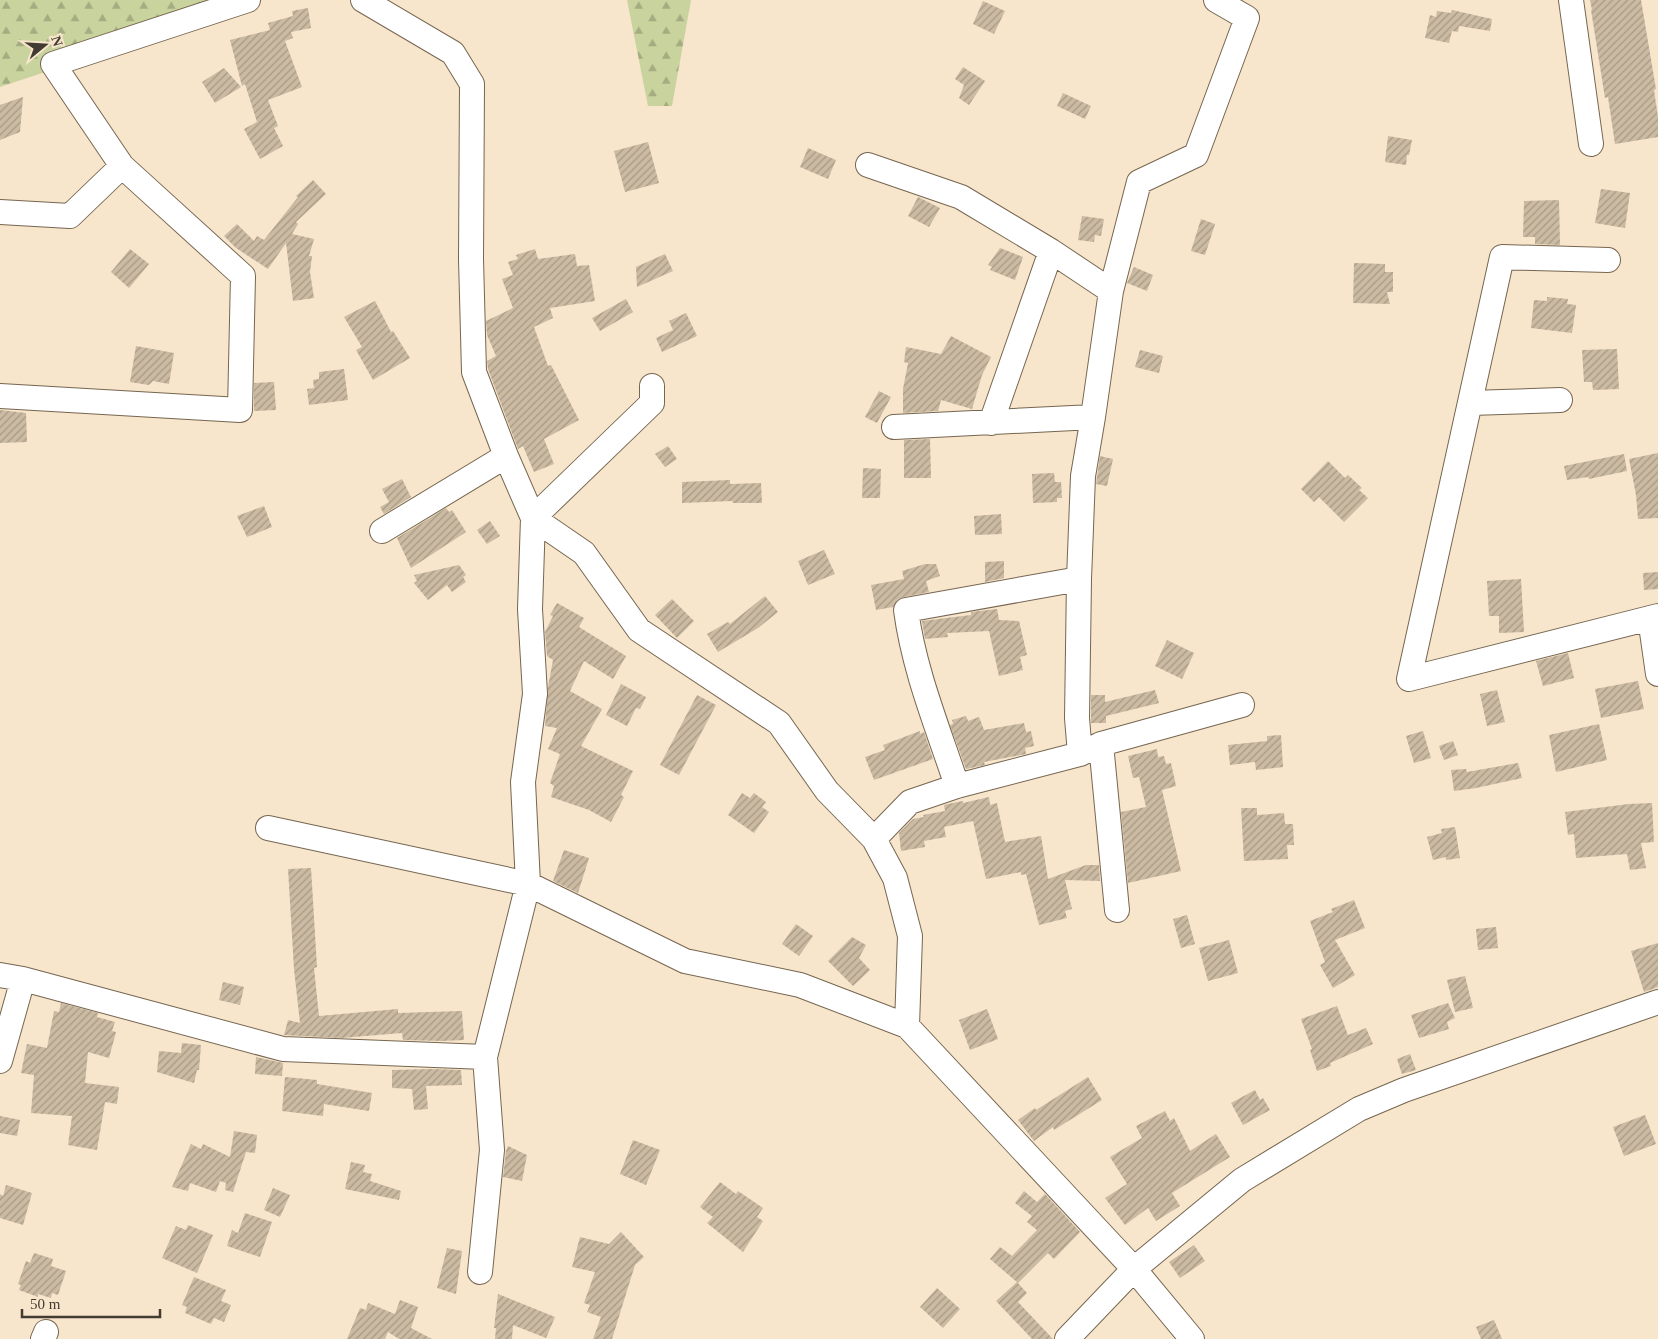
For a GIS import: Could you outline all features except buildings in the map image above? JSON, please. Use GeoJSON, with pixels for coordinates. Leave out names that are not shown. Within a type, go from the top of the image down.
{"type":"FeatureCollection","features":[{"type":"Feature","properties":{"kind":"street"},"geometry":{"type":"LineString","coordinates":[[0,396],[240,410],[243,276],[122,166],[54,64],[248,0]]}},
{"type":"Feature","properties":{"kind":"street"},"geometry":{"type":"LineString","coordinates":[[363,0],[453,53],[472,84],[471,259],[474,372],[506,456],[533,518],[530,610],[535,694],[523,782],[528,884],[485,1057],[492,1150],[480,1272]]}},
{"type":"Feature","properties":{"kind":"street"},"geometry":{"type":"LineString","coordinates":[[1080,754],[1077,718],[1083,476],[1111,291],[1139,182],[1196,155],[1247,18],[1216,0]]}},
{"type":"Feature","properties":{"kind":"street"},"geometry":{"type":"LineString","coordinates":[[1571,0],[1591,144]]}},
{"type":"Feature","properties":{"kind":"street"},"geometry":{"type":"LineString","coordinates":[[0,212],[70,216],[122,166]]}},
{"type":"Feature","properties":{"kind":"street"},"geometry":{"type":"LineString","coordinates":[[868,166],[961,198],[1051,251],[1111,291]]}},
{"type":"Feature","properties":{"kind":"street"},"geometry":{"type":"LineString","coordinates":[[991,423],[1051,251]]}},
{"type":"Feature","properties":{"kind":"street"},"geometry":{"type":"LineString","coordinates":[[1608,260],[1502,257],[1409,679],[1654,617],[1658,674]]}},
{"type":"Feature","properties":{"kind":"street"},"geometry":{"type":"LineString","coordinates":[[533,518],[652,403],[652,386]]}},
{"type":"Feature","properties":{"kind":"street"},"geometry":{"type":"LineString","coordinates":[[1470,403],[1560,400]]}},
{"type":"Feature","properties":{"kind":"street"},"geometry":{"type":"LineString","coordinates":[[894,428],[1093,417]]}},
{"type":"Feature","properties":{"kind":"street"},"geometry":{"type":"LineString","coordinates":[[382,531],[506,456]]}},
{"type":"Feature","properties":{"kind":"street"},"geometry":{"type":"LineString","coordinates":[[533,518],[584,553],[639,630],[779,723],[827,791],[874,839],[895,878],[910,936],[907,1026]]}},
{"type":"Feature","properties":{"kind":"street"},"geometry":{"type":"LineString","coordinates":[[957,786],[922,682],[910,636],[906,610],[1079,579]]}},
{"type":"Feature","properties":{"kind":"street"},"geometry":{"type":"LineString","coordinates":[[874,839],[910,802],[957,786],[1080,754],[1101,744],[1242,705]]}},
{"type":"Feature","properties":{"kind":"street"},"geometry":{"type":"LineString","coordinates":[[1101,744],[1117,910]]}},
{"type":"Feature","properties":{"kind":"street"},"geometry":{"type":"LineString","coordinates":[[268,828],[528,884],[685,961],[800,985],[907,1026],[1134,1269],[1192,1339]]}},
{"type":"Feature","properties":{"kind":"street"},"geometry":{"type":"LineString","coordinates":[[0,1062],[11,977],[283,1049],[485,1057]]}},
{"type":"Feature","properties":{"kind":"street"},"geometry":{"type":"LineString","coordinates":[[1067,1339],[1134,1269],[1242,1180],[1359,1109],[1404,1090],[1658,1002]]}},
{"type":"Feature","properties":{"kind":"green space"},"geometry":{"type":"Polygon","coordinates":[[[0,0],[262,0],[0,87],[0,0]]]}},
{"type":"Feature","properties":{"kind":"green space"},"geometry":{"type":"Polygon","coordinates":[[[627,0],[691,0],[672,106],[648,106],[627,0]]]}}]}
